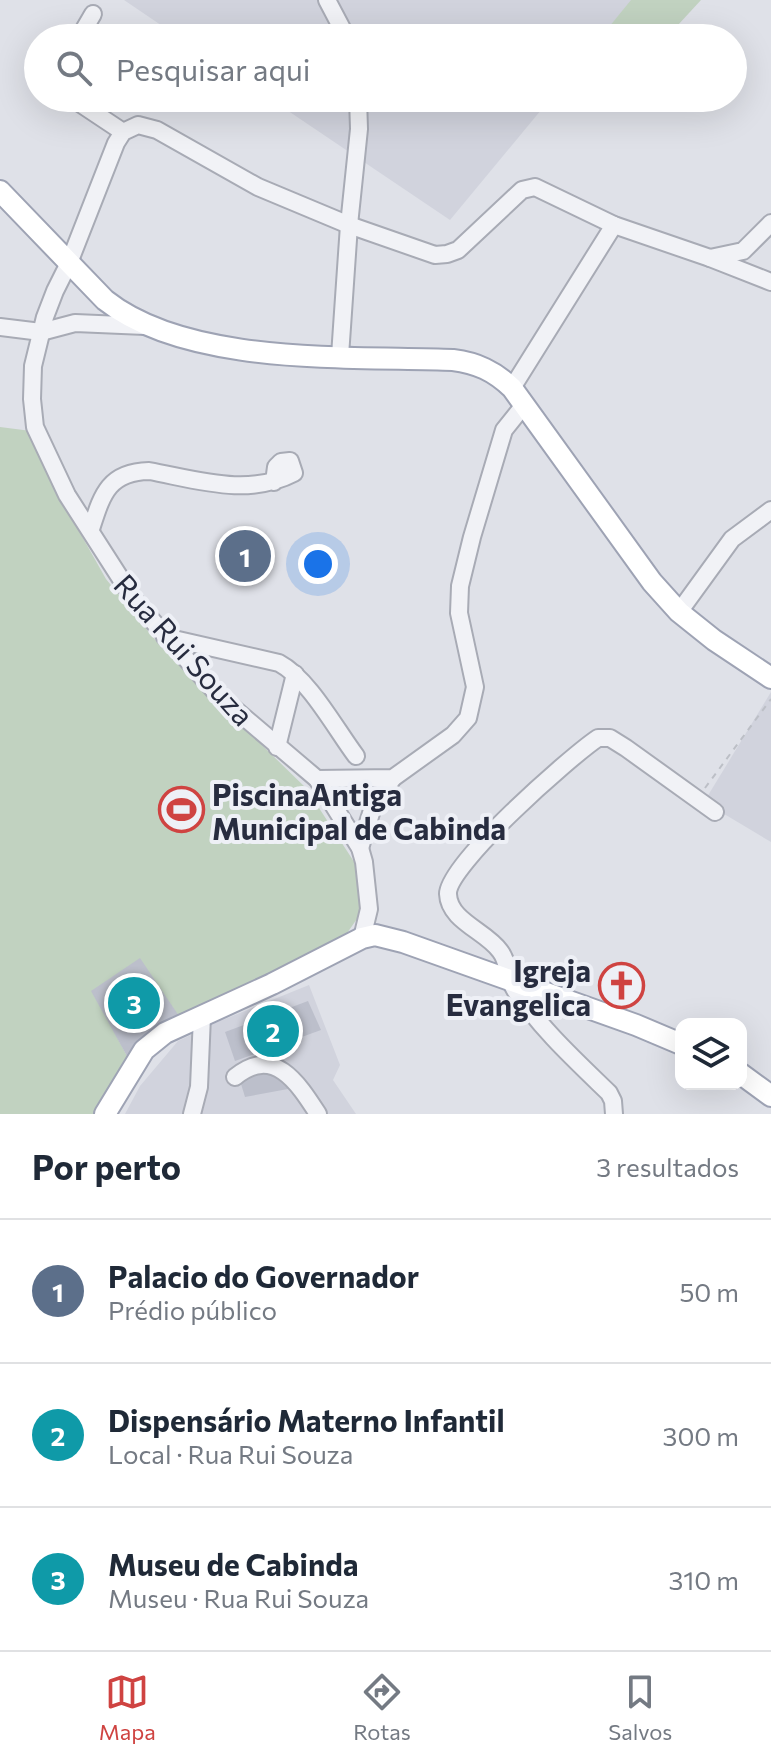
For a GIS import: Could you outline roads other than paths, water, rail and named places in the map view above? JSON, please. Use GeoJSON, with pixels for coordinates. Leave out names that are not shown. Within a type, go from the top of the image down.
{"type":"FeatureCollection","features":[{"type":"Feature","properties":{"kind":"main road"},"geometry":{"type":"LineString","coordinates":[[0,191],[105,300],[148,326],[238,349],[472,363],[499,376],[518,396],[652,582],[679,612],[771,678]]}},
{"type":"Feature","properties":{"kind":"main road"},"geometry":{"type":"LineString","coordinates":[[105,1114],[144,1050],[165,1033],[362,938],[375,935],[636,1025],[675,1041]]}},
{"type":"Feature","properties":{"kind":"main road"},"geometry":{"type":"LineString","coordinates":[[747,1078],[771,1096]]}},
{"type":"Feature","properties":{"kind":"street"},"geometry":{"type":"LineString","coordinates":[[327,0],[340,24]]}},
{"type":"Feature","properties":{"kind":"street"},"geometry":{"type":"LineString","coordinates":[[87,24],[93,14]]}},
{"type":"Feature","properties":{"kind":"street"},"geometry":{"type":"LineString","coordinates":[[93,112],[123,132],[138,125],[157,130],[258,187],[349,225],[435,255],[458,250],[522,190],[535,187],[614,225],[771,282]]}},
{"type":"Feature","properties":{"kind":"street"},"geometry":{"type":"LineString","coordinates":[[340,356],[358,112]]}},
{"type":"Feature","properties":{"kind":"street","name":"Rua Rui Souza"},"geometry":{"type":"LineString","coordinates":[[123,132],[55,291],[41,332],[33,366],[35,427],[67,495],[91,529],[115,573],[165,637],[218,695],[317,779],[360,848],[369,898],[362,938]]}},
{"type":"Feature","properties":{"kind":"street"},"geometry":{"type":"LineString","coordinates":[[710,258],[743,251],[771,223]]}},
{"type":"Feature","properties":{"kind":"street"},"geometry":{"type":"LineString","coordinates":[[360,848],[373,807],[393,778],[453,735],[468,718],[474,702],[473,666],[459,613],[460,586],[472,537],[504,430],[518,396],[614,225]]}},
{"type":"Feature","properties":{"kind":"street"},"geometry":{"type":"LineString","coordinates":[[92,323],[102,313],[105,300]]}},
{"type":"Feature","properties":{"kind":"street"},"geometry":{"type":"LineString","coordinates":[[0,327],[41,332],[61,325],[92,323],[148,326]]}},
{"type":"Feature","properties":{"kind":"street"},"geometry":{"type":"LineString","coordinates":[[91,529],[102,495],[123,476],[136,471],[232,486],[274,482]]}},
{"type":"Feature","properties":{"kind":"street"},"geometry":{"type":"LineString","coordinates":[[679,612],[732,539],[771,510]]}},
{"type":"Feature","properties":{"kind":"street"},"geometry":{"type":"LineString","coordinates":[[165,637],[279,663],[295,674],[356,756]]}},
{"type":"Feature","properties":{"kind":"street"},"geometry":{"type":"LineString","coordinates":[[277,747],[295,674]]}},
{"type":"Feature","properties":{"kind":"street"},"geometry":{"type":"LineString","coordinates":[[614,1114],[609,1093],[530,1012],[510,982],[502,953],[452,907],[448,893],[452,880],[478,846],[598,738],[610,738],[626,748],[715,812]]}},
{"type":"Feature","properties":{"kind":"street"},"geometry":{"type":"LineString","coordinates":[[317,779],[393,778]]}},
{"type":"Feature","properties":{"kind":"street"},"geometry":{"type":"LineString","coordinates":[[192,1114],[199,1087],[202,1016]]}},
{"type":"Feature","properties":{"kind":"street"},"geometry":{"type":"LineString","coordinates":[[235,1077],[250,1067],[277,1067],[290,1076],[318,1114]]}},
{"type":"Feature","properties":{"kind":"place","name":"Palacio do Governador"},"geometry":{"type":"Point","coordinates":[245,556]}},
{"type":"Feature","properties":{"kind":"place","name":"PiscinaAntiga Municipal de Cabinda"},"geometry":{"type":"Point","coordinates":[181,810]}},
{"type":"Feature","properties":{"kind":"place","name":"Igreja Evangelica"},"geometry":{"type":"Point","coordinates":[622,986]}},
{"type":"Feature","properties":{"kind":"place","name":"Museu de Cabinda"},"geometry":{"type":"Point","coordinates":[134,1003]}},
{"type":"Feature","properties":{"kind":"place","name":"Dispensário Materno Infantil"},"geometry":{"type":"Point","coordinates":[273,1031]}}]}
